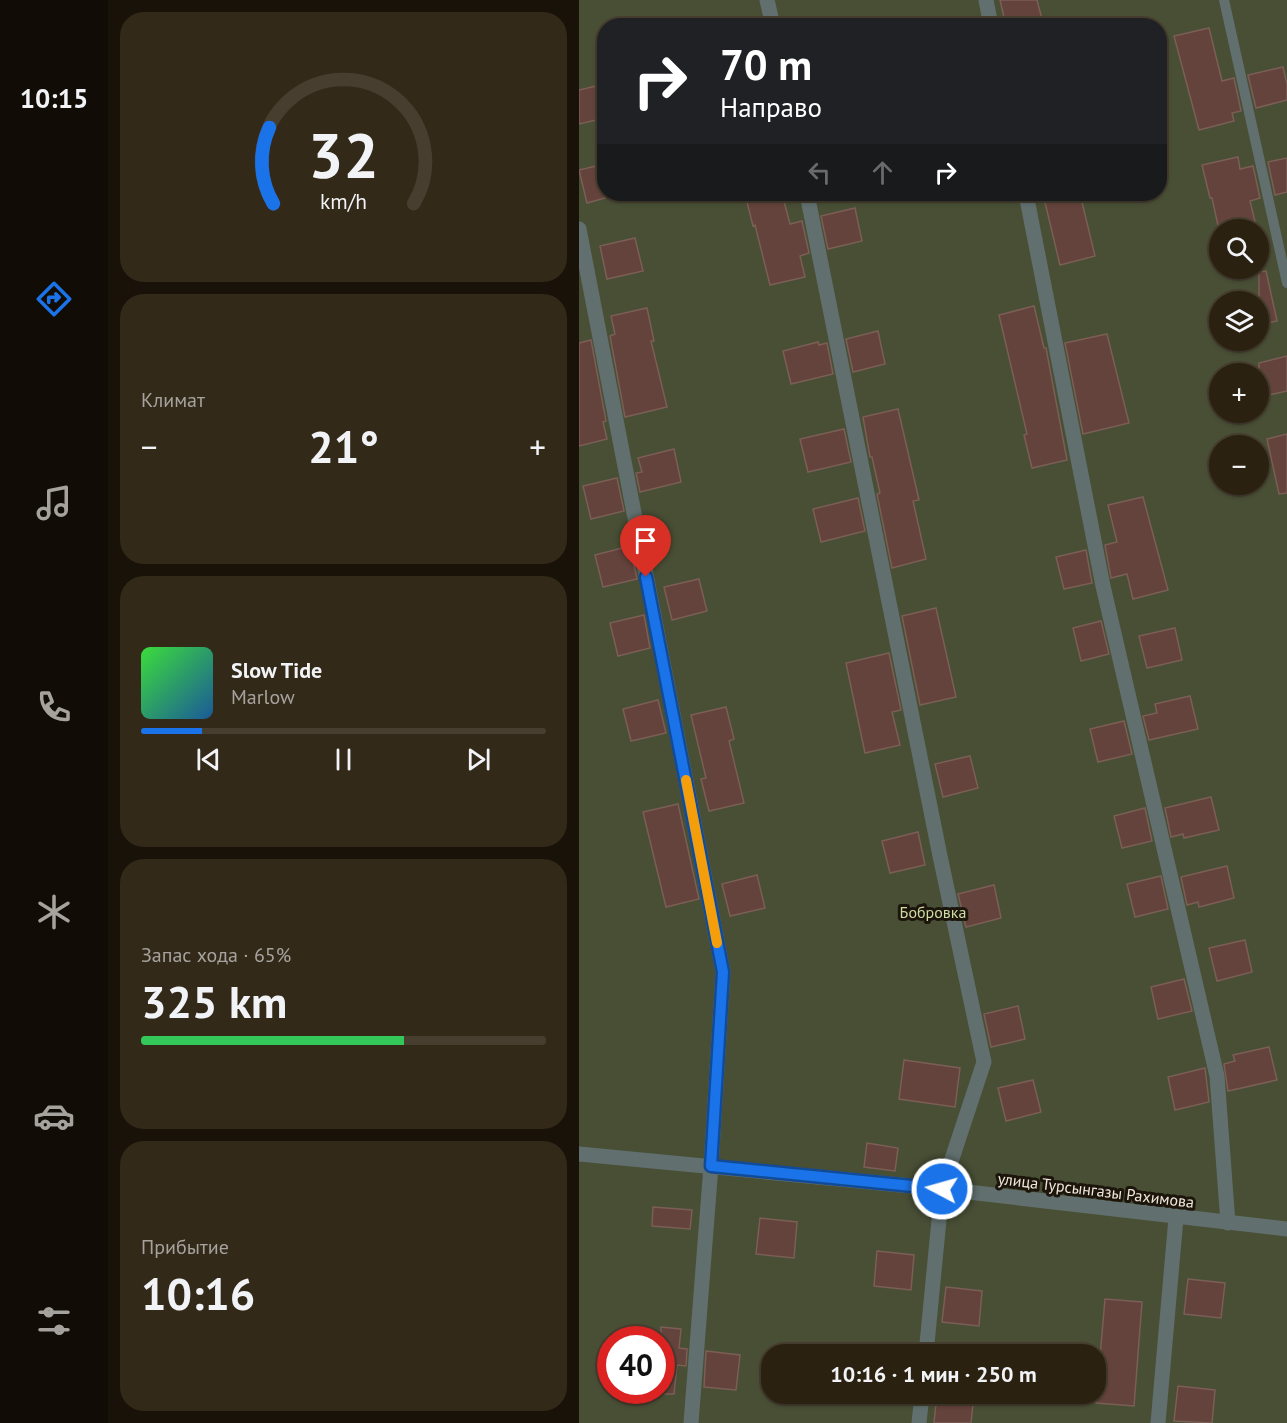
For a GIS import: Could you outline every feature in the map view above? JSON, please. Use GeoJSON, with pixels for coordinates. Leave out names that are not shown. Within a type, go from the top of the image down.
{"type":"FeatureCollection","features":[{"type":"Feature","properties":{"kind":"street"},"geometry":{"type":"LineString","coordinates":[[767,0],[771,18]]}},
{"type":"Feature","properties":{"kind":"street"},"geometry":{"type":"LineString","coordinates":[[986,0],[989,18]]}},
{"type":"Feature","properties":{"kind":"street"},"geometry":{"type":"LineString","coordinates":[[808,201],[935,833],[984,1062],[942,1189],[927,1344]]}},
{"type":"Feature","properties":{"kind":"street"},"geometry":{"type":"LineString","coordinates":[[1027,201],[1103,586],[1217,1076],[1228,1223]]}},
{"type":"Feature","properties":{"kind":"street"},"geometry":{"type":"LineString","coordinates":[[579,229],[723,972],[691,1423]]}},
{"type":"Feature","properties":{"kind":"street","name":"улица Турсынгазы Рахимова"},"geometry":{"type":"LineString","coordinates":[[579,1154],[942,1189],[1176,1218],[1287,1229]]}},
{"type":"Feature","properties":{"kind":"street"},"geometry":{"type":"LineString","coordinates":[[1158,1423],[1176,1218]]}},
{"type":"Feature","properties":{"kind":"street"},"geometry":{"type":"LineString","coordinates":[[919,1423],[921,1404]]}},
{"type":"Feature","properties":{"kind":"lane"},"geometry":{"type":"LineString","coordinates":[[1224,0],[1287,283]]}},
{"type":"Feature","properties":{"kind":"green space","name":"Бобровка"},"geometry":{"type":"Polygon","coordinates":[[[579,0],[1287,0],[1287,1423],[579,1423],[579,0]]]}},
{"type":"Feature","properties":{"kind":"building"},"geometry":{"type":"Polygon","coordinates":[[[1000,0],[1037,0],[1042,18],[1004,18],[1000,0]]]}},
{"type":"Feature","properties":{"kind":"building"},"geometry":{"type":"Polygon","coordinates":[[[1209,28],[1222,81],[1234,78],[1241,111],[1232,113],[1234,121],[1199,130],[1174,36],[1209,28]]]}},
{"type":"Feature","properties":{"kind":"building"},"geometry":{"type":"Polygon","coordinates":[[[1283,67],[1287,84],[1287,100],[1256,108],[1248,75],[1283,67]]]}},
{"type":"Feature","properties":{"kind":"building"},"geometry":{"type":"Polygon","coordinates":[[[597,86],[597,120],[579,124],[579,90],[597,86]]]}},
{"type":"Feature","properties":{"kind":"building"},"geometry":{"type":"Polygon","coordinates":[[[1238,157],[1240,169],[1253,166],[1260,198],[1250,201],[1254,219],[1217,219],[1202,165],[1238,157]]]}},
{"type":"Feature","properties":{"kind":"building"},"geometry":{"type":"Polygon","coordinates":[[[1287,158],[1287,192],[1275,195],[1268,162],[1287,158]]]}},
{"type":"Feature","properties":{"kind":"building"},"geometry":{"type":"Polygon","coordinates":[[[597,166],[597,200],[587,203],[579,170],[597,166]]]}},
{"type":"Feature","properties":{"kind":"building"},"geometry":{"type":"Polygon","coordinates":[[[747,201],[784,201],[790,224],[802,221],[809,253],[800,256],[805,277],[770,285],[755,225],[753,226],[747,201]]]}},
{"type":"Feature","properties":{"kind":"building"},"geometry":{"type":"Polygon","coordinates":[[[1045,201],[1082,201],[1095,256],[1060,265],[1045,201]]]}},
{"type":"Feature","properties":{"kind":"building"},"geometry":{"type":"Polygon","coordinates":[[[855,208],[862,241],[828,249],[821,216],[855,208]]]}},
{"type":"Feature","properties":{"kind":"building"},"geometry":{"type":"Polygon","coordinates":[[[635,238],[643,271],[607,279],[600,246],[635,238]]]}},
{"type":"Feature","properties":{"kind":"building"},"geometry":{"type":"Polygon","coordinates":[[[1259,279],[1268,279],[1277,321],[1269,323],[1269,291],[1259,291],[1259,279]]]}},
{"type":"Feature","properties":{"kind":"building"},"geometry":{"type":"Polygon","coordinates":[[[1034,306],[1044,348],[1046,348],[1067,460],[1032,468],[1024,435],[1027,434],[999,315],[1034,306]]]}},
{"type":"Feature","properties":{"kind":"building"},"geometry":{"type":"Polygon","coordinates":[[[647,308],[654,341],[651,341],[667,407],[625,417],[610,336],[615,334],[611,316],[647,308]]]}},
{"type":"Feature","properties":{"kind":"building"},"geometry":{"type":"Polygon","coordinates":[[[878,331],[885,364],[853,372],[846,339],[878,331]]]}},
{"type":"Feature","properties":{"kind":"building"},"geometry":{"type":"Polygon","coordinates":[[[1107,334],[1129,423],[1083,434],[1065,343],[1107,334]]]}},
{"type":"Feature","properties":{"kind":"building"},"geometry":{"type":"Polygon","coordinates":[[[591,340],[606,421],[603,422],[607,439],[579,446],[579,343],[591,340]]]}},
{"type":"Feature","properties":{"kind":"building"},"geometry":{"type":"Polygon","coordinates":[[[818,342],[819,345],[827,343],[833,374],[791,384],[783,351],[818,342]]]}},
{"type":"Feature","properties":{"kind":"building"},"geometry":{"type":"Polygon","coordinates":[[[1287,356],[1287,391],[1269,395],[1269,363],[1259,363],[1287,356]]]}},
{"type":"Feature","properties":{"kind":"building"},"geometry":{"type":"Polygon","coordinates":[[[898,409],[919,500],[913,501],[926,559],[892,568],[877,494],[880,493],[872,457],[870,457],[863,417],[898,409]]]}},
{"type":"Feature","properties":{"kind":"building"},"geometry":{"type":"Polygon","coordinates":[[[844,429],[851,462],[808,472],[800,439],[844,429]]]}},
{"type":"Feature","properties":{"kind":"building"},"geometry":{"type":"Polygon","coordinates":[[[1287,434],[1287,493],[1279,494],[1269,438],[1287,434]]]}},
{"type":"Feature","properties":{"kind":"building"},"geometry":{"type":"Polygon","coordinates":[[[674,449],[681,482],[640,492],[636,473],[642,472],[638,458],[674,449]]]}},
{"type":"Feature","properties":{"kind":"building"},"geometry":{"type":"Polygon","coordinates":[[[617,478],[624,511],[591,519],[583,486],[617,478]]]}},
{"type":"Feature","properties":{"kind":"building"},"geometry":{"type":"Polygon","coordinates":[[[1143,497],[1168,590],[1133,599],[1127,574],[1111,578],[1105,545],[1117,542],[1108,505],[1143,497]]]}},
{"type":"Feature","properties":{"kind":"building"},"geometry":{"type":"Polygon","coordinates":[[[858,498],[865,531],[821,542],[813,509],[858,498]]]}},
{"type":"Feature","properties":{"kind":"building"},"geometry":{"type":"Polygon","coordinates":[[[630,546],[637,579],[603,587],[595,555],[630,546]]]}},
{"type":"Feature","properties":{"kind":"building"},"geometry":{"type":"Polygon","coordinates":[[[1086,550],[1092,583],[1064,589],[1056,557],[1086,550]]]}},
{"type":"Feature","properties":{"kind":"building"},"geometry":{"type":"Polygon","coordinates":[[[699,579],[707,611],[672,620],[664,587],[699,579]]]}},
{"type":"Feature","properties":{"kind":"building"},"geometry":{"type":"Polygon","coordinates":[[[936,608],[956,697],[920,705],[902,616],[936,608]]]}},
{"type":"Feature","properties":{"kind":"building"},"geometry":{"type":"Polygon","coordinates":[[[644,615],[650,648],[618,656],[610,623],[644,615]]]}},
{"type":"Feature","properties":{"kind":"building"},"geometry":{"type":"Polygon","coordinates":[[[1101,621],[1109,654],[1081,661],[1073,628],[1101,621]]]}},
{"type":"Feature","properties":{"kind":"building"},"geometry":{"type":"Polygon","coordinates":[[[1175,628],[1182,660],[1147,668],[1139,636],[1175,628]]]}},
{"type":"Feature","properties":{"kind":"building"},"geometry":{"type":"Polygon","coordinates":[[[889,653],[901,710],[892,712],[900,745],[865,753],[846,663],[889,653]]]}},
{"type":"Feature","properties":{"kind":"building"},"geometry":{"type":"Polygon","coordinates":[[[1190,696],[1198,729],[1149,740],[1143,716],[1157,713],[1155,704],[1190,696]]]}},
{"type":"Feature","properties":{"kind":"building"},"geometry":{"type":"Polygon","coordinates":[[[658,700],[666,733],[631,741],[623,709],[658,700]]]}},
{"type":"Feature","properties":{"kind":"building"},"geometry":{"type":"Polygon","coordinates":[[[726,707],[734,739],[729,741],[744,803],[709,811],[701,779],[706,778],[691,715],[726,707]]]}},
{"type":"Feature","properties":{"kind":"building"},"geometry":{"type":"Polygon","coordinates":[[[1124,721],[1132,754],[1098,762],[1090,729],[1124,721]]]}},
{"type":"Feature","properties":{"kind":"building"},"geometry":{"type":"Polygon","coordinates":[[[970,756],[978,788],[943,797],[935,764],[970,756]]]}},
{"type":"Feature","properties":{"kind":"building"},"geometry":{"type":"Polygon","coordinates":[[[1211,797],[1219,830],[1184,838],[1183,834],[1171,837],[1165,808],[1211,797]]]}},
{"type":"Feature","properties":{"kind":"building"},"geometry":{"type":"Polygon","coordinates":[[[678,804],[699,899],[666,907],[643,812],[678,804]]]}},
{"type":"Feature","properties":{"kind":"building"},"geometry":{"type":"Polygon","coordinates":[[[1145,808],[1152,841],[1122,848],[1114,816],[1145,808]]]}},
{"type":"Feature","properties":{"kind":"building"},"geometry":{"type":"Polygon","coordinates":[[[918,832],[925,865],[890,873],[882,841],[918,832]]]}},
{"type":"Feature","properties":{"kind":"building"},"geometry":{"type":"Polygon","coordinates":[[[1227,866],[1234,898],[1199,907],[1198,902],[1187,905],[1181,877],[1227,866]]]}},
{"type":"Feature","properties":{"kind":"building"},"geometry":{"type":"Polygon","coordinates":[[[757,875],[765,908],[730,916],[722,884],[757,875]]]}},
{"type":"Feature","properties":{"kind":"building"},"geometry":{"type":"Polygon","coordinates":[[[1161,876],[1168,909],[1135,917],[1127,884],[1161,876]]]}},
{"type":"Feature","properties":{"kind":"building"},"geometry":{"type":"Polygon","coordinates":[[[994,885],[1001,918],[966,927],[958,894],[994,885]]]}},
{"type":"Feature","properties":{"kind":"building"},"geometry":{"type":"Polygon","coordinates":[[[1245,940],[1252,972],[1217,981],[1209,948],[1245,940]]]}},
{"type":"Feature","properties":{"kind":"building"},"geometry":{"type":"Polygon","coordinates":[[[1184,979],[1192,1011],[1158,1019],[1151,987],[1184,979]]]}},
{"type":"Feature","properties":{"kind":"building"},"geometry":{"type":"Polygon","coordinates":[[[1018,1006],[1025,1039],[991,1047],[984,1014],[1018,1006]]]}},
{"type":"Feature","properties":{"kind":"building"},"geometry":{"type":"Polygon","coordinates":[[[1269,1047],[1277,1080],[1228,1091],[1224,1064],[1235,1061],[1233,1055],[1269,1047]]]}},
{"type":"Feature","properties":{"kind":"building"},"geometry":{"type":"Polygon","coordinates":[[[904,1060],[960,1068],[955,1107],[899,1099],[904,1060]]]}},
{"type":"Feature","properties":{"kind":"building"},"geometry":{"type":"Polygon","coordinates":[[[1205,1068],[1209,1102],[1175,1110],[1168,1077],[1205,1068]]]}},
{"type":"Feature","properties":{"kind":"building"},"geometry":{"type":"Polygon","coordinates":[[[1033,1080],[1041,1112],[1006,1121],[998,1088],[1033,1080]]]}},
{"type":"Feature","properties":{"kind":"building"},"geometry":{"type":"Polygon","coordinates":[[[867,1143],[898,1148],[895,1171],[864,1167],[867,1143]]]}},
{"type":"Feature","properties":{"kind":"building"},"geometry":{"type":"Polygon","coordinates":[[[653,1207],[692,1210],[690,1229],[652,1226],[653,1207]]]}},
{"type":"Feature","properties":{"kind":"building"},"geometry":{"type":"Polygon","coordinates":[[[760,1218],[797,1222],[794,1258],[756,1254],[760,1218]]]}},
{"type":"Feature","properties":{"kind":"building"},"geometry":{"type":"Polygon","coordinates":[[[877,1251],[914,1255],[911,1290],[874,1286],[877,1251]]]}},
{"type":"Feature","properties":{"kind":"building"},"geometry":{"type":"Polygon","coordinates":[[[1188,1279],[1225,1283],[1221,1318],[1184,1314],[1188,1279]]]}},
{"type":"Feature","properties":{"kind":"building"},"geometry":{"type":"Polygon","coordinates":[[[946,1287],[982,1291],[979,1326],[942,1322],[946,1287]]]}},
{"type":"Feature","properties":{"kind":"building"},"geometry":{"type":"Polygon","coordinates":[[[1105,1299],[1142,1302],[1134,1406],[1106,1404],[1106,1344],[1101,1344],[1105,1299]]]}},
{"type":"Feature","properties":{"kind":"building"},"geometry":{"type":"Polygon","coordinates":[[[675,1328],[681,1329],[679,1348],[687,1349],[686,1366],[677,1365],[675,1384],[675,1328]]]}},
{"type":"Feature","properties":{"kind":"building"},"geometry":{"type":"Polygon","coordinates":[[[706,1351],[740,1355],[736,1390],[704,1387],[706,1351]]]}},
{"type":"Feature","properties":{"kind":"building"},"geometry":{"type":"Polygon","coordinates":[[[1178,1386],[1215,1390],[1212,1423],[1174,1421],[1178,1386]]]}},
{"type":"Feature","properties":{"kind":"building"},"geometry":{"type":"Polygon","coordinates":[[[936,1404],[973,1404],[971,1423],[934,1423],[936,1404]]]}},
{"type":"Feature","properties":{"kind":"slow traffic"},"geometry":{"type":"LineString","coordinates":[[686,780],[717,943]]}},
{"type":"Feature","properties":{"kind":"route"},"geometry":{"type":"LineString","coordinates":[[646,577],[723,972],[711,1166],[942,1189]]}}]}
